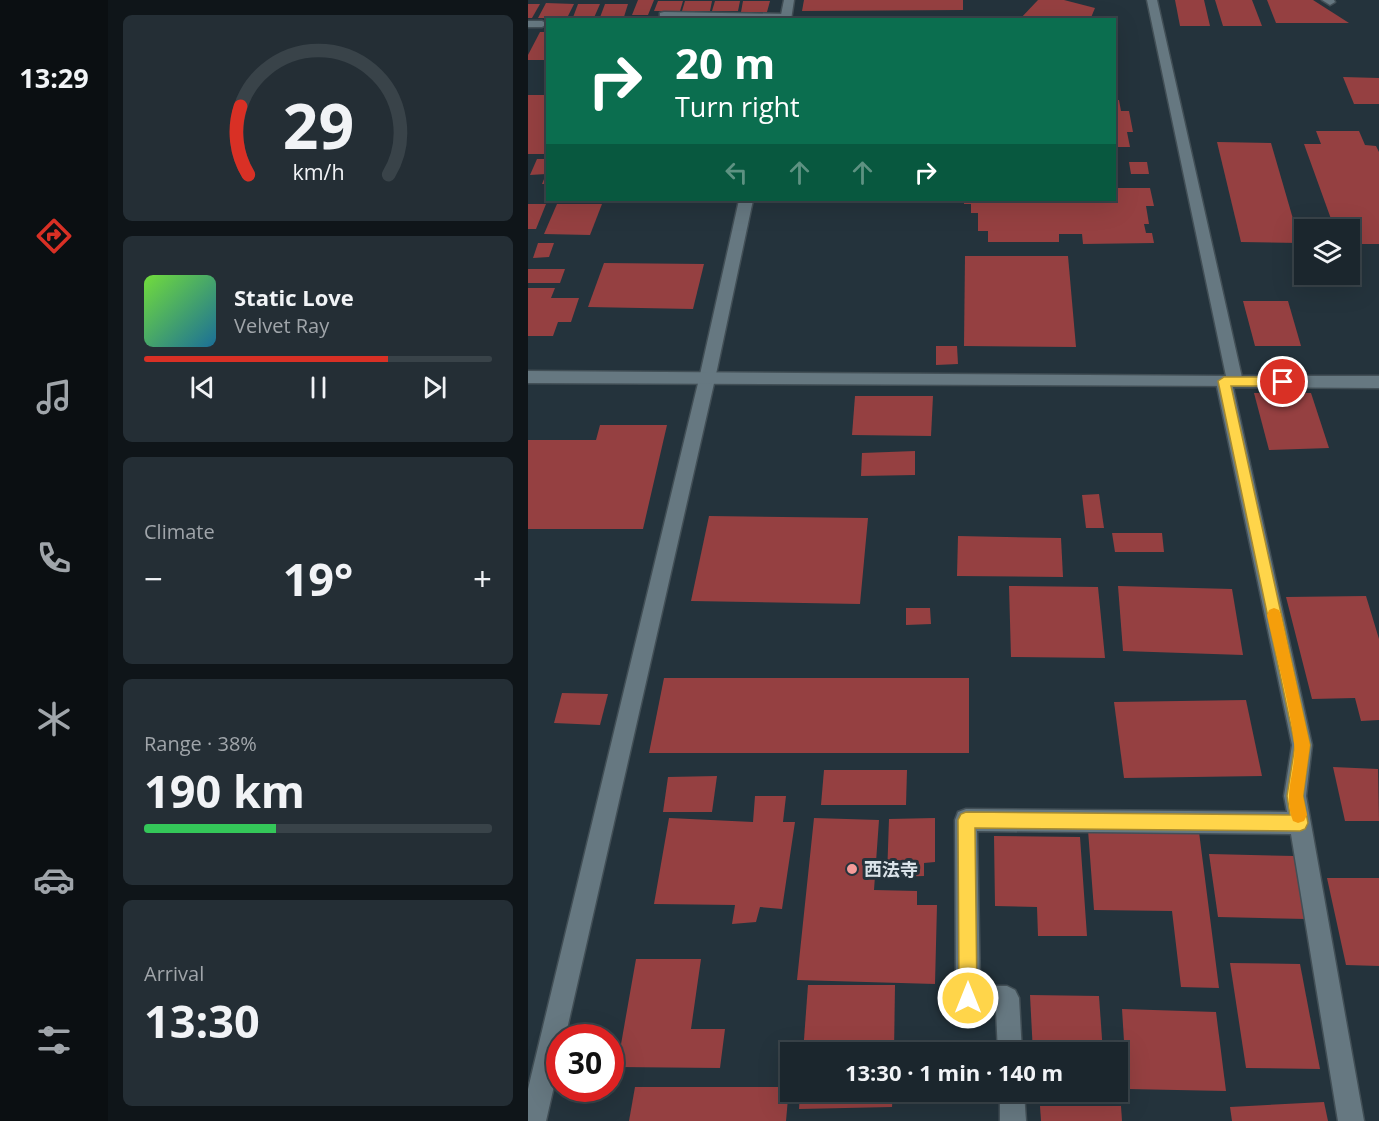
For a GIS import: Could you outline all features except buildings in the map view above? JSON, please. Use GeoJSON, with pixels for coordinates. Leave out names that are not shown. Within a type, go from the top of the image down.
{"type":"FeatureCollection","features":[{"type":"Feature","properties":{"kind":"street"},"geometry":{"type":"LineString","coordinates":[[664,15],[785,18],[789,0]]}},
{"type":"Feature","properties":{"kind":"street"},"geometry":{"type":"LineString","coordinates":[[1152,0],[1302,745],[1295,796],[1351,1121]]}},
{"type":"Feature","properties":{"kind":"street"},"geometry":{"type":"LineString","coordinates":[[528,24],[542,24]]}},
{"type":"Feature","properties":{"kind":"street"},"geometry":{"type":"LineString","coordinates":[[533,1121],[707,379],[746,201]]}},
{"type":"Feature","properties":{"kind":"street"},"geometry":{"type":"LineString","coordinates":[[528,377],[1379,382]]}},
{"type":"Feature","properties":{"kind":"street"},"geometry":{"type":"LineString","coordinates":[[1010,1042],[1008,998],[968,998],[966,820],[1300,823]]}},
{"type":"Feature","properties":{"kind":"street"},"geometry":{"type":"LineString","coordinates":[[1013,1102],[1014,1121]]}},
{"type":"Feature","properties":{"kind":"slow traffic"},"geometry":{"type":"LineString","coordinates":[[1274,615],[1302,745],[1295,796],[1298,815]]}},
{"type":"Feature","properties":{"kind":"place","name":"西法寺"},"geometry":{"type":"Point","coordinates":[852,869]}},
{"type":"Feature","properties":{"kind":"route"},"geometry":{"type":"LineString","coordinates":[[968,998],[966,820],[1300,823],[1295,796],[1302,745],[1224,381],[1283,382]]}}]}
